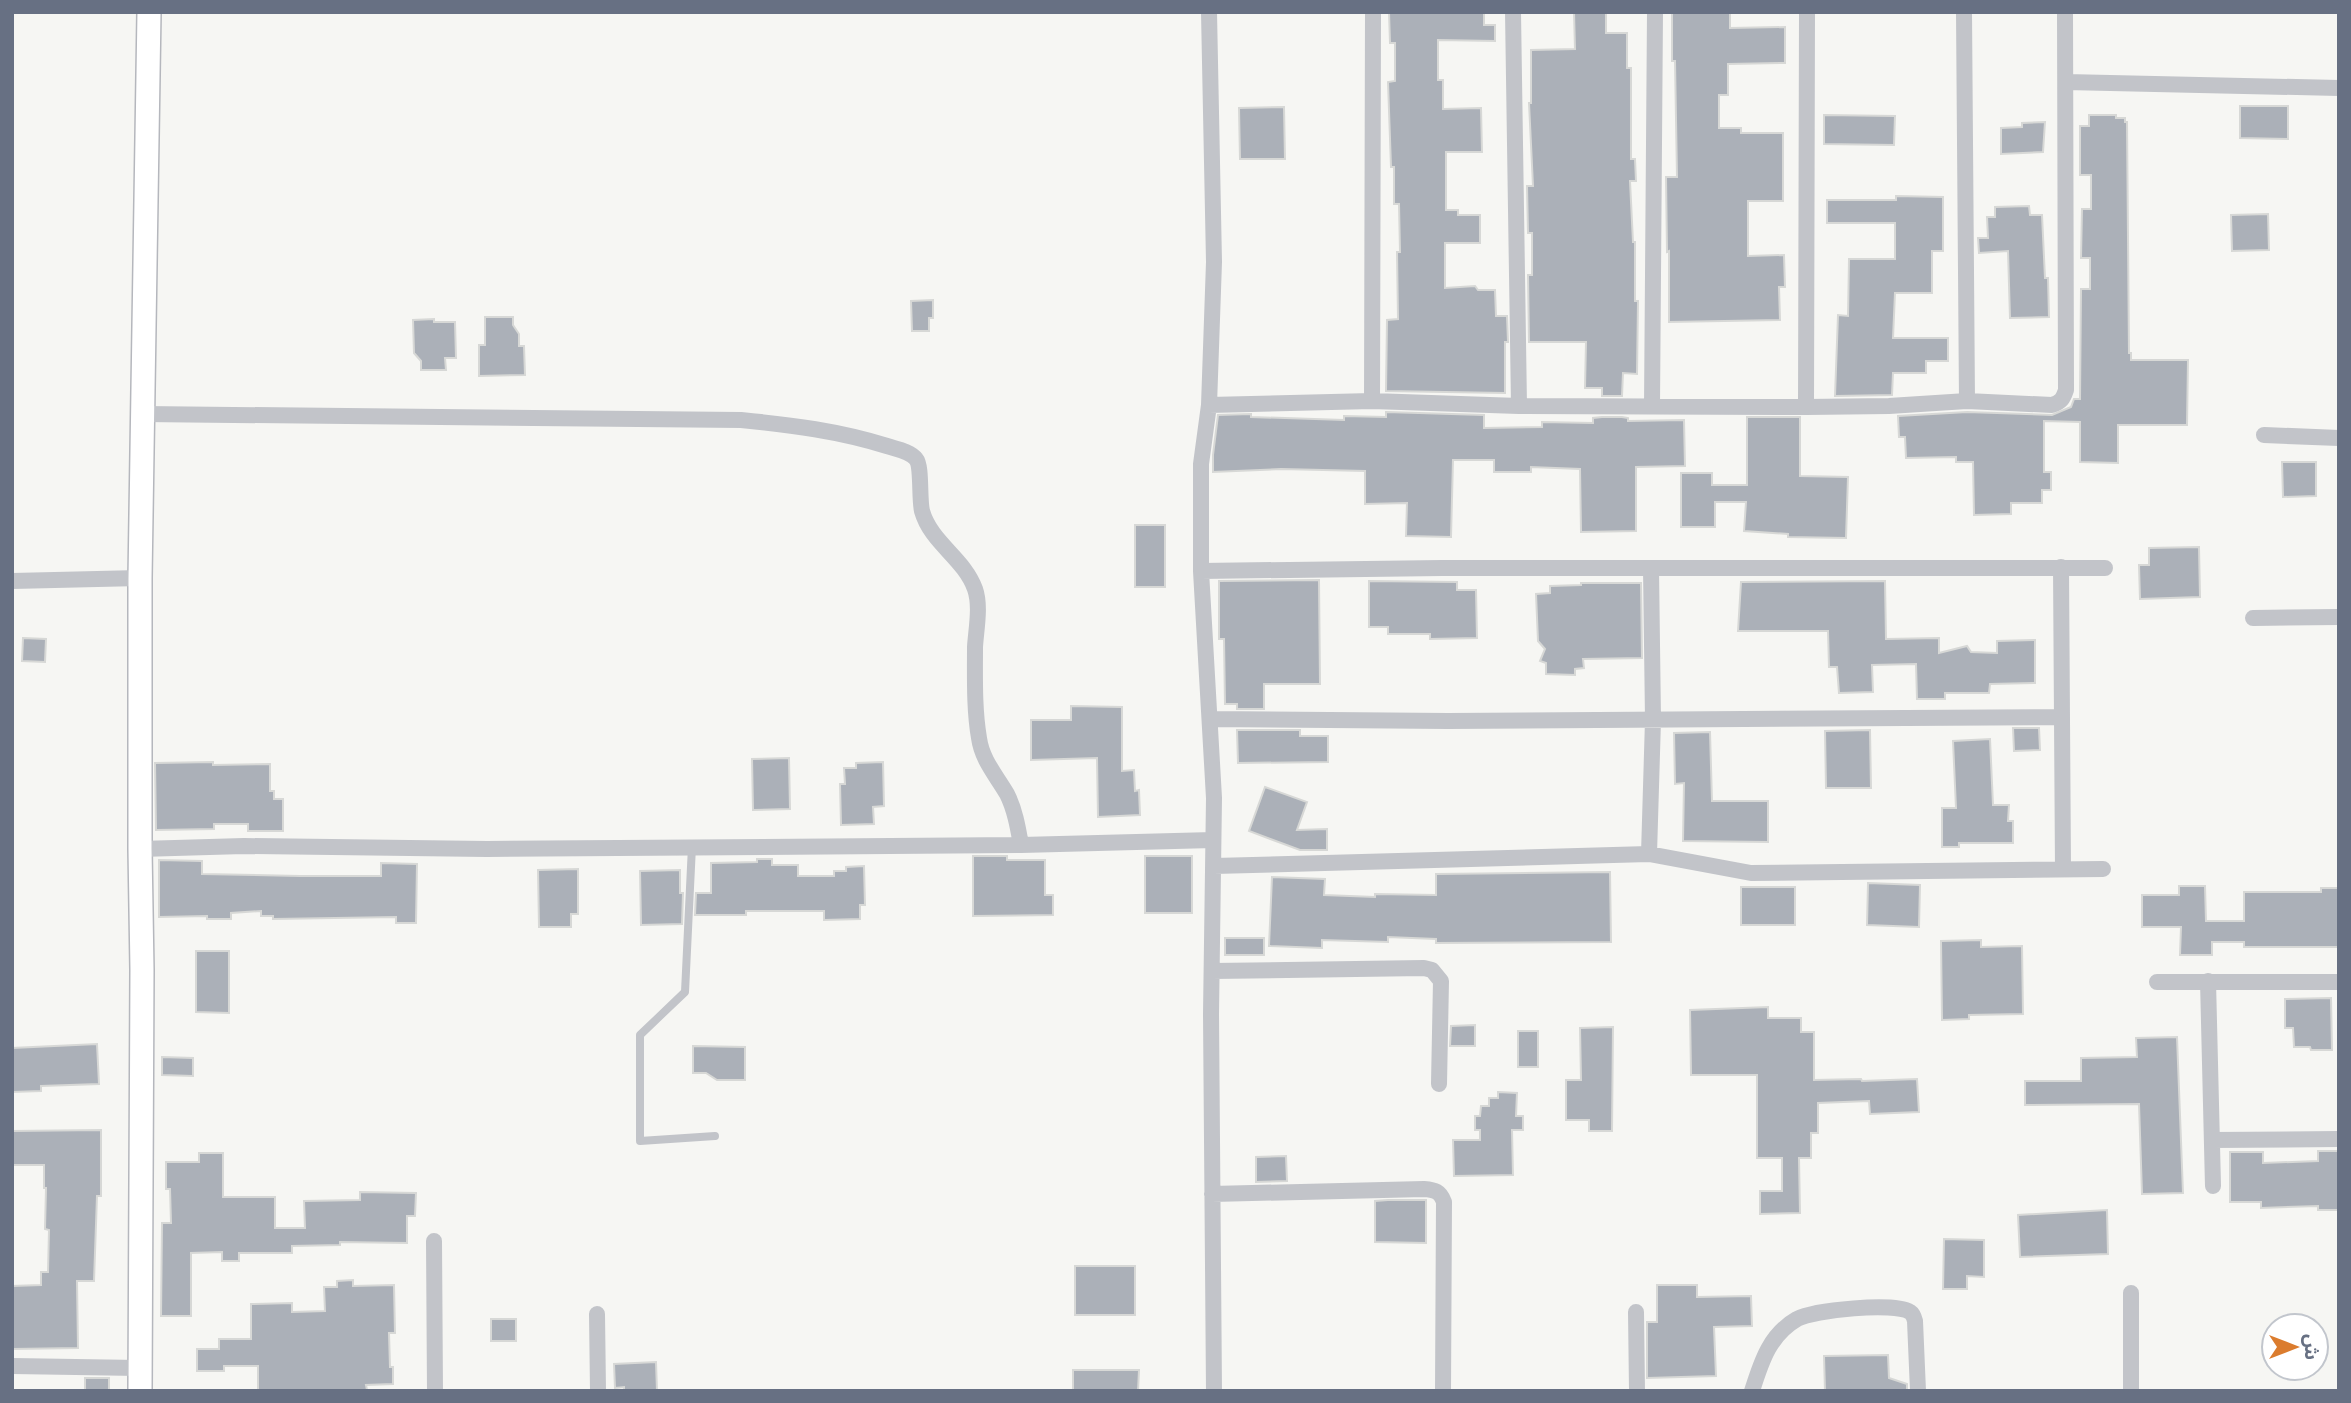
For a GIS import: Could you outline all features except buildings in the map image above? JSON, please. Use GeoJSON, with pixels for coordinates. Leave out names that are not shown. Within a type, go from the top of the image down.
{"type":"FeatureCollection","features":[{"type":"Feature","properties":{"kind":"main road"},"geometry":{"type":"LineString","coordinates":[[139,1379],[142,983],[140,578],[149,12]]}},
{"type":"Feature","properties":{"kind":"street"},"geometry":{"type":"LineString","coordinates":[[1209,12],[1214,262],[1209,405],[1201,464],[1201,571],[1214,798],[1214,1391]]}},
{"type":"Feature","properties":{"kind":"street"},"geometry":{"type":"LineString","coordinates":[[1372,401],[1373,12]]}},
{"type":"Feature","properties":{"kind":"street"},"geometry":{"type":"LineString","coordinates":[[1513,12],[1519,407]]}},
{"type":"Feature","properties":{"kind":"street"},"geometry":{"type":"LineString","coordinates":[[1652,406],[1655,12]]}},
{"type":"Feature","properties":{"kind":"street"},"geometry":{"type":"LineString","coordinates":[[1806,407],[1807,12]]}},
{"type":"Feature","properties":{"kind":"street"},"geometry":{"type":"LineString","coordinates":[[1964,12],[1966,401]]}},
{"type":"Feature","properties":{"kind":"street"},"geometry":{"type":"LineString","coordinates":[[1209,405],[1372,401],[1519,407],[1889,406],[1966,401],[2052,405],[2059,403],[2066,390],[2065,12]]}},
{"type":"Feature","properties":{"kind":"street"},"geometry":{"type":"LineString","coordinates":[[2066,82],[2339,88]]}},
{"type":"Feature","properties":{"kind":"street"},"geometry":{"type":"LineString","coordinates":[[143,414],[741,419],[812,427],[858,437],[908,453],[916,459],[920,468],[919,486],[923,513],[938,542],[967,571],[977,592],[976,690],[979,737],[984,759],[1008,797],[1021,845]]}},
{"type":"Feature","properties":{"kind":"street"},"geometry":{"type":"LineString","coordinates":[[2264,435],[2339,438]]}},
{"type":"Feature","properties":{"kind":"street"},"geometry":{"type":"LineString","coordinates":[[2061,567],[2063,869]]}},
{"type":"Feature","properties":{"kind":"street"},"geometry":{"type":"LineString","coordinates":[[1649,854],[1653,720],[1651,568]]}},
{"type":"Feature","properties":{"kind":"street"},"geometry":{"type":"LineString","coordinates":[[1201,571],[2105,568]]}},
{"type":"Feature","properties":{"kind":"street"},"geometry":{"type":"LineString","coordinates":[[12,581],[140,578]]}},
{"type":"Feature","properties":{"kind":"street"},"geometry":{"type":"LineString","coordinates":[[2253,618],[2339,617]]}},
{"type":"Feature","properties":{"kind":"street"},"geometry":{"type":"LineString","coordinates":[[1210,719],[1448,722],[2060,717]]}},
{"type":"Feature","properties":{"kind":"street"},"geometry":{"type":"LineString","coordinates":[[140,849],[244,846],[487,849],[1021,845],[1213,840]]}},
{"type":"Feature","properties":{"kind":"street"},"geometry":{"type":"LineString","coordinates":[[1214,866],[1649,854],[1751,873],[2103,869]]}},
{"type":"Feature","properties":{"kind":"street"},"geometry":{"type":"LineString","coordinates":[[1212,971],[1432,970],[1441,981],[1439,1084]]}},
{"type":"Feature","properties":{"kind":"street"},"geometry":{"type":"LineString","coordinates":[[2208,981],[2213,1186]]}},
{"type":"Feature","properties":{"kind":"street"},"geometry":{"type":"LineString","coordinates":[[2157,982],[2339,982]]}},
{"type":"Feature","properties":{"kind":"street"},"geometry":{"type":"LineString","coordinates":[[2212,1140],[2339,1139]]}},
{"type":"Feature","properties":{"kind":"street"},"geometry":{"type":"LineString","coordinates":[[1212,1194],[1424,1189],[1442,1194],[1443,1391]]}},
{"type":"Feature","properties":{"kind":"street"},"geometry":{"type":"LineString","coordinates":[[434,1241],[435,1391]]}},
{"type":"Feature","properties":{"kind":"street"},"geometry":{"type":"LineString","coordinates":[[2131,1293],[2131,1391]]}},
{"type":"Feature","properties":{"kind":"street"},"geometry":{"type":"LineString","coordinates":[[1752,1391],[1762,1356],[1782,1331],[1797,1319],[1818,1311],[1845,1308],[1887,1308],[1912,1314],[1915,1321],[1918,1391]]}},
{"type":"Feature","properties":{"kind":"street"},"geometry":{"type":"LineString","coordinates":[[1636,1311],[1637,1391]]}},
{"type":"Feature","properties":{"kind":"street"},"geometry":{"type":"LineString","coordinates":[[597,1314],[598,1391]]}},
{"type":"Feature","properties":{"kind":"street"},"geometry":{"type":"LineString","coordinates":[[12,1366],[139,1379]]}},
{"type":"Feature","properties":{"kind":"lane"},"geometry":{"type":"LineString","coordinates":[[692,846],[685,992],[640,1035],[640,1140],[715,1136]]}}]}
